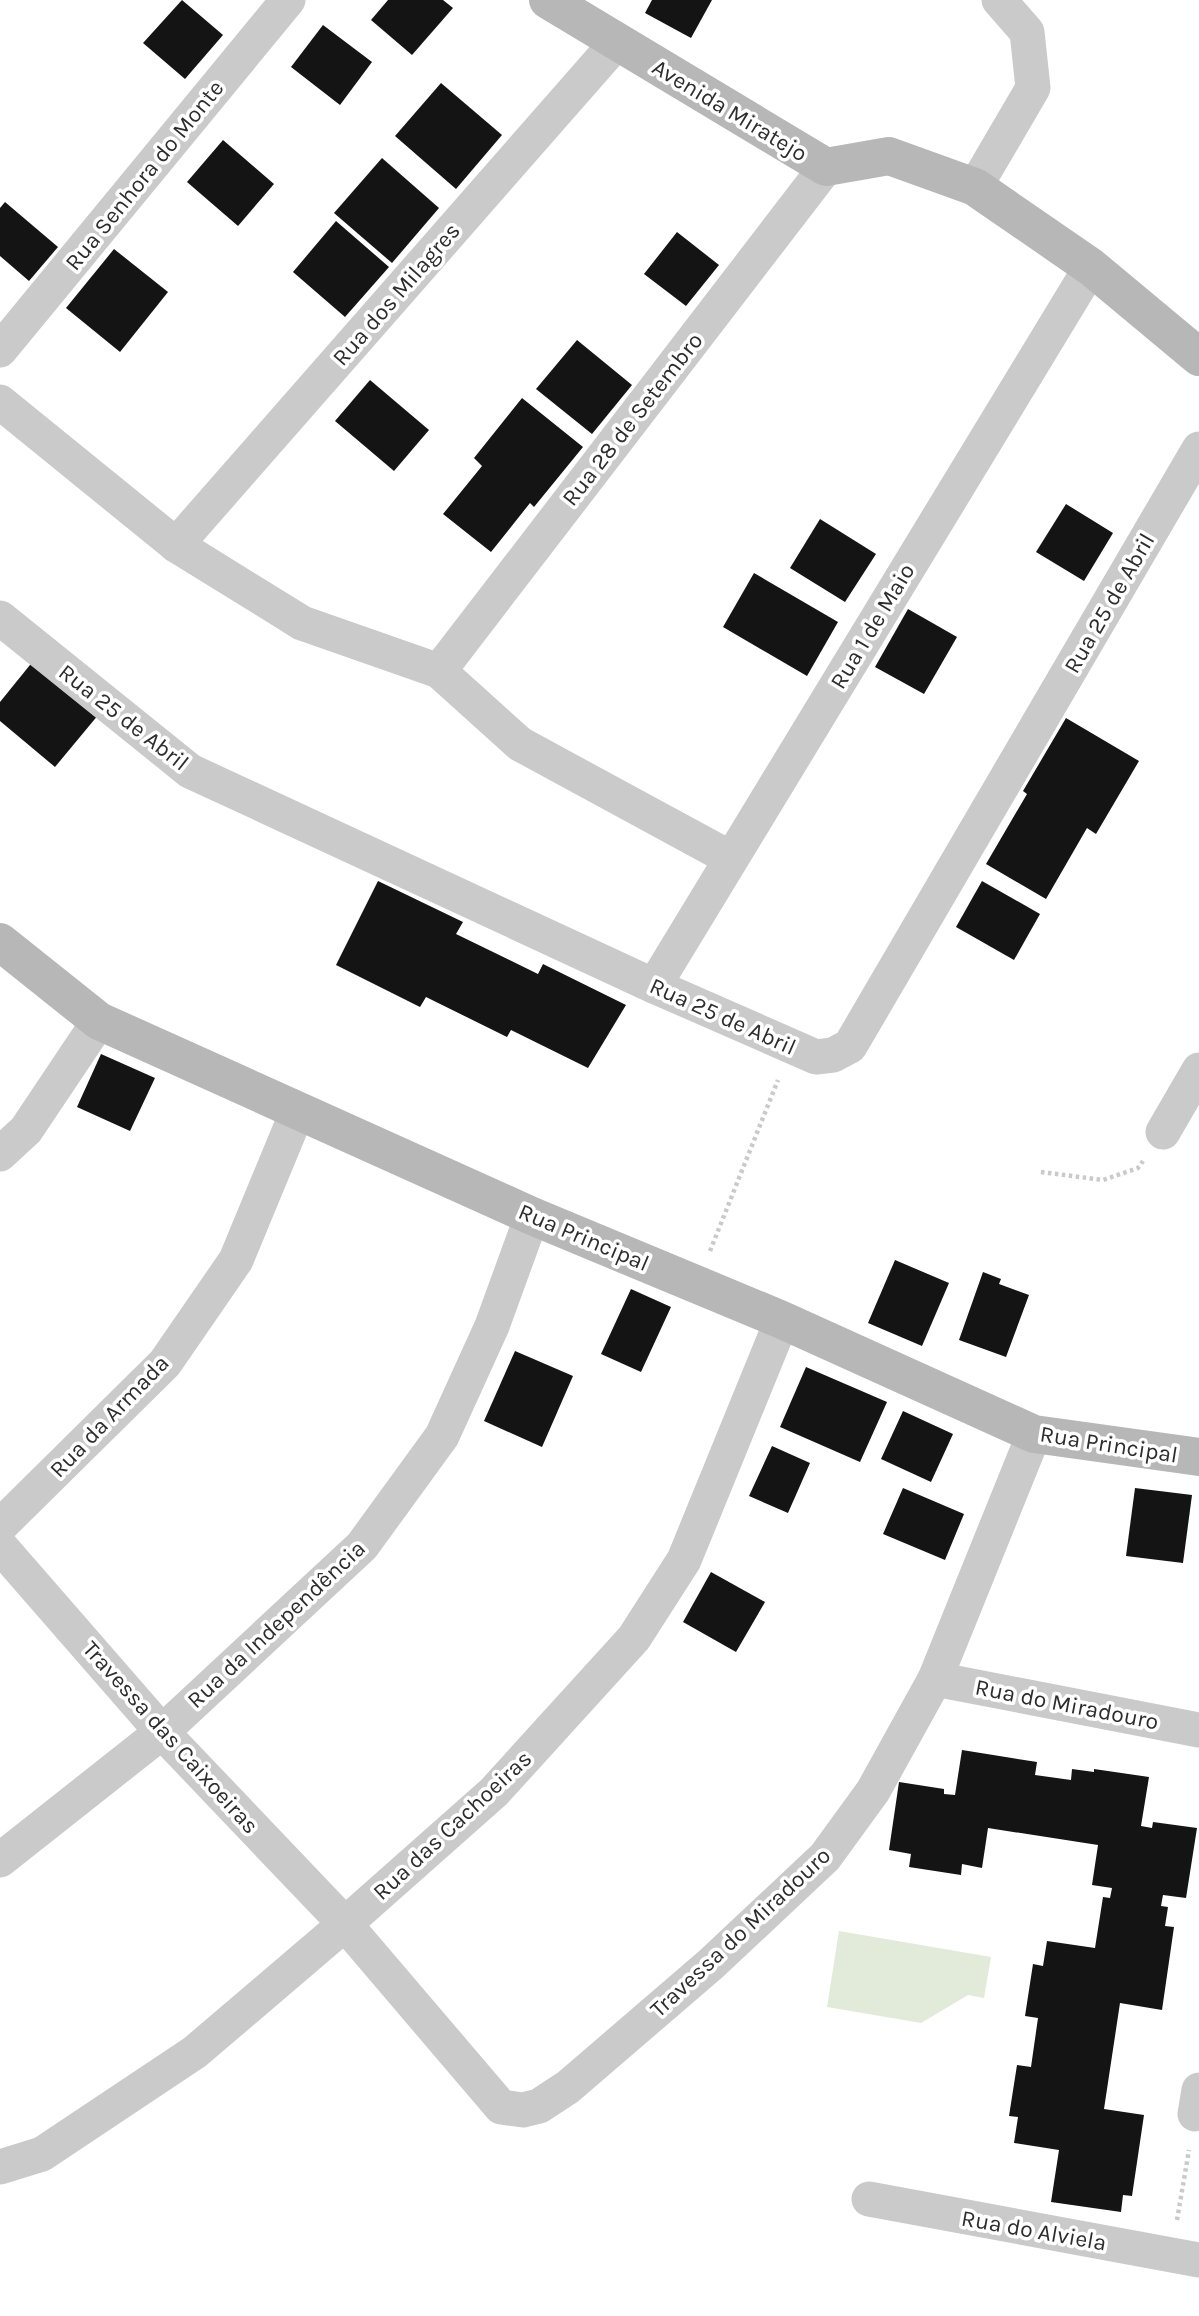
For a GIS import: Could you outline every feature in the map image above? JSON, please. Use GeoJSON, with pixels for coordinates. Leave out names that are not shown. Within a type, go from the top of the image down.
{"type":"FeatureCollection","features":[{"type":"Feature","properties":{"kind":"street","name":"Rua Senhora do Monte"},"geometry":{"type":"LineString","coordinates":[[0,349],[288,0]]}},
{"type":"Feature","properties":{"kind":"street","name":"Avenida Miratejo"},"geometry":{"type":"LineString","coordinates":[[548,0],[826,167],[889,156],[975,187],[1091,267],[1199,357]]}},
{"type":"Feature","properties":{"kind":"street"},"geometry":{"type":"LineString","coordinates":[[975,187],[1033,88],[1027,32],[999,0]]}},
{"type":"Feature","properties":{"kind":"street","name":"Rua dos Milagres"},"geometry":{"type":"LineString","coordinates":[[176,545],[617,42]]}},
{"type":"Feature","properties":{"kind":"street","name":"Rua 28 de Setembro"},"geometry":{"type":"LineString","coordinates":[[439,671],[826,167]]}},
{"type":"Feature","properties":{"kind":"street","name":"Rua 1 de Maio"},"geometry":{"type":"LineString","coordinates":[[654,985],[1091,267]]}},
{"type":"Feature","properties":{"kind":"street"},"geometry":{"type":"LineString","coordinates":[[0,402],[176,545],[302,623],[439,671],[520,744],[730,858]]}},
{"type":"Feature","properties":{"kind":"street","name":"Rua 25 de Abril"},"geometry":{"type":"LineString","coordinates":[[0,618],[190,771],[791,1046],[816,1057],[833,1055],[850,1046],[1199,449]]}},
{"type":"Feature","properties":{"kind":"street","name":"Rua Principal"},"geometry":{"type":"LineString","coordinates":[[0,942],[99,1021],[532,1216],[782,1320],[1034,1434],[1199,1457]]}},
{"type":"Feature","properties":{"kind":"street"},"geometry":{"type":"LineString","coordinates":[[0,1154],[26,1130],[99,1021]]}},
{"type":"Feature","properties":{"kind":"street"},"geometry":{"type":"LineString","coordinates":[[1163,1132],[1199,1070]]}},
{"type":"Feature","properties":{"kind":"street","name":"Rua da Armada"},"geometry":{"type":"LineString","coordinates":[[0,1526],[165,1363],[236,1260],[298,1110]]}},
{"type":"Feature","properties":{"kind":"street","name":"Rua da Independência"},"geometry":{"type":"LineString","coordinates":[[0,1860],[162,1732],[362,1546],[442,1437],[492,1326],[532,1216]]}},
{"type":"Feature","properties":{"kind":"street","name":"Rua das Cachoeiras"},"geometry":{"type":"LineString","coordinates":[[0,2167],[42,2154],[195,2052],[494,1792],[634,1639],[684,1560],[782,1320]]}},
{"type":"Feature","properties":{"kind":"street","name":"Travessa do Miradouro"},"geometry":{"type":"LineString","coordinates":[[345,1924],[501,2107],[523,2110],[539,2106],[568,2087],[711,1964],[825,1857],[873,1791],[935,1679],[1034,1434]]}},
{"type":"Feature","properties":{"kind":"street","name":"Travessa das Caixoeiras"},"geometry":{"type":"LineString","coordinates":[[0,1546],[162,1732],[345,1924]]}},
{"type":"Feature","properties":{"kind":"street","name":"Rua do Miradouro"},"geometry":{"type":"LineString","coordinates":[[935,1679],[1199,1730]]}},
{"type":"Feature","properties":{"kind":"street","name":"Rua do Alviela"},"geometry":{"type":"LineString","coordinates":[[869,2199],[1185,2257]]}},
{"type":"Feature","properties":{"kind":"path"},"geometry":{"type":"LineString","coordinates":[[696,1284],[791,1046]]}},
{"type":"Feature","properties":{"kind":"path"},"geometry":{"type":"LineString","coordinates":[[1041,1172],[1103,1180],[1138,1168],[1163,1132]]}},
{"type":"Feature","properties":{"kind":"path"},"geometry":{"type":"LineString","coordinates":[[1185,2257],[1197,2102]]}},
{"type":"Feature","properties":{"kind":"green space"},"geometry":{"type":"Polygon","coordinates":[[[839,1931],[991,1957],[984,1998],[968,1995],[921,2023],[827,2007],[839,1931]]]}},
{"type":"Feature","properties":{"kind":"building"},"geometry":{"type":"Polygon","coordinates":[[[182,0],[223,35],[185,79],[143,43],[182,0]]]}},
{"type":"Feature","properties":{"kind":"building"},"geometry":{"type":"Polygon","coordinates":[[[388,0],[443,0],[453,8],[412,55],[371,20],[388,0]]]}},
{"type":"Feature","properties":{"kind":"building"},"geometry":{"type":"Polygon","coordinates":[[[652,0],[712,0],[691,38],[645,13],[652,0]]]}},
{"type":"Feature","properties":{"kind":"building"},"geometry":{"type":"Polygon","coordinates":[[[323,25],[372,62],[340,105],[291,67],[323,25]]]}},
{"type":"Feature","properties":{"kind":"building"},"geometry":{"type":"Polygon","coordinates":[[[441,83],[502,135],[456,189],[395,136],[441,83]]]}},
{"type":"Feature","properties":{"kind":"building"},"geometry":{"type":"Polygon","coordinates":[[[223,140],[274,184],[238,226],[187,182],[223,140]]]}},
{"type":"Feature","properties":{"kind":"building"},"geometry":{"type":"Polygon","coordinates":[[[382,158],[439,208],[392,263],[334,213],[382,158]]]}},
{"type":"Feature","properties":{"kind":"building"},"geometry":{"type":"Polygon","coordinates":[[[5,202],[58,247],[29,281],[0,256],[0,208],[5,202]]]}},
{"type":"Feature","properties":{"kind":"building"},"geometry":{"type":"Polygon","coordinates":[[[336,221],[389,267],[345,317],[293,272],[336,221]]]}},
{"type":"Feature","properties":{"kind":"building"},"geometry":{"type":"Polygon","coordinates":[[[677,232],[719,265],[686,306],[644,274],[677,232]]]}},
{"type":"Feature","properties":{"kind":"building"},"geometry":{"type":"Polygon","coordinates":[[[114,249],[168,292],[120,352],[66,308],[114,249]]]}},
{"type":"Feature","properties":{"kind":"building"},"geometry":{"type":"Polygon","coordinates":[[[577,340],[632,385],[592,434],[536,389],[577,340]]]}},
{"type":"Feature","properties":{"kind":"building"},"geometry":{"type":"Polygon","coordinates":[[[370,380],[429,430],[394,471],[335,421],[370,380]]]}},
{"type":"Feature","properties":{"kind":"building"},"geometry":{"type":"Polygon","coordinates":[[[522,398],[583,447],[534,507],[530,503],[491,552],[443,514],[482,466],[474,458],[522,398]]]}},
{"type":"Feature","properties":{"kind":"building"},"geometry":{"type":"Polygon","coordinates":[[[1066,504],[1113,533],[1084,581],[1036,552],[1066,504]]]}},
{"type":"Feature","properties":{"kind":"building"},"geometry":{"type":"Polygon","coordinates":[[[820,519],[876,554],[845,602],[790,568],[820,519]]]}},
{"type":"Feature","properties":{"kind":"building"},"geometry":{"type":"Polygon","coordinates":[[[754,573],[838,622],[807,676],[723,627],[754,573]]]}},
{"type":"Feature","properties":{"kind":"building"},"geometry":{"type":"Polygon","coordinates":[[[908,609],[957,637],[924,694],[875,667],[908,609]]]}},
{"type":"Feature","properties":{"kind":"building"},"geometry":{"type":"Polygon","coordinates":[[[34,660],[99,714],[55,767],[0,721],[0,702],[34,660]]]}},
{"type":"Feature","properties":{"kind":"building"},"geometry":{"type":"Polygon","coordinates":[[[1066,718],[1139,761],[1096,834],[1087,828],[1046,899],[986,864],[1027,794],[1023,791],[1066,718]]]}},
{"type":"Feature","properties":{"kind":"building"},"geometry":{"type":"Polygon","coordinates":[[[378,881],[463,922],[456,934],[538,974],[543,964],[626,1005],[588,1068],[511,1030],[507,1037],[426,997],[420,1007],[336,965],[378,881]]]}},
{"type":"Feature","properties":{"kind":"building"},"geometry":{"type":"Polygon","coordinates":[[[982,881],[1040,914],[1014,960],[956,927],[982,881]]]}},
{"type":"Feature","properties":{"kind":"building"},"geometry":{"type":"Polygon","coordinates":[[[101,1054],[155,1078],[130,1131],[77,1107],[101,1054]]]}},
{"type":"Feature","properties":{"kind":"building"},"geometry":{"type":"Polygon","coordinates":[[[895,1260],[949,1283],[922,1346],[868,1323],[895,1260]]]}},
{"type":"Feature","properties":{"kind":"building"},"geometry":{"type":"Polygon","coordinates":[[[983,1272],[1001,1279],[999,1284],[1029,1295],[1006,1357],[959,1340],[983,1272]]]}},
{"type":"Feature","properties":{"kind":"building"},"geometry":{"type":"Polygon","coordinates":[[[631,1289],[671,1307],[641,1372],[601,1354],[631,1289]]]}},
{"type":"Feature","properties":{"kind":"building"},"geometry":{"type":"Polygon","coordinates":[[[515,1351],[573,1376],[542,1447],[484,1421],[515,1351]]]}},
{"type":"Feature","properties":{"kind":"building"},"geometry":{"type":"Polygon","coordinates":[[[806,1367],[887,1402],[860,1462],[780,1427],[806,1367]]]}},
{"type":"Feature","properties":{"kind":"building"},"geometry":{"type":"Polygon","coordinates":[[[903,1411],[953,1434],[931,1482],[881,1459],[903,1411]]]}},
{"type":"Feature","properties":{"kind":"building"},"geometry":{"type":"Polygon","coordinates":[[[772,1446],[810,1463],[788,1513],[749,1496],[772,1446]]]}},
{"type":"Feature","properties":{"kind":"building"},"geometry":{"type":"Polygon","coordinates":[[[903,1488],[964,1514],[945,1560],[883,1534],[903,1488]]]}},
{"type":"Feature","properties":{"kind":"building"},"geometry":{"type":"Polygon","coordinates":[[[1135,1488],[1192,1495],[1183,1563],[1126,1556],[1135,1488]]]}},
{"type":"Feature","properties":{"kind":"building"},"geometry":{"type":"Polygon","coordinates":[[[711,1572],[765,1602],[736,1652],[683,1622],[711,1572]]]}},
{"type":"Feature","properties":{"kind":"building"},"geometry":{"type":"Polygon","coordinates":[[[962,1750],[1037,1762],[1035,1775],[1071,1780],[1072,1769],[1094,1772],[1094,1769],[1149,1777],[1141,1826],[1152,1828],[1153,1822],[1197,1828],[1186,1898],[1163,1895],[1161,1906],[1168,1907],[1165,1926],[1174,1927],[1162,2010],[1120,2003],[1104,2109],[1144,2115],[1132,2196],[1123,2195],[1121,2212],[1051,2202],[1059,2150],[1014,2143],[1018,2117],[1009,2116],[1017,2065],[1031,2067],[1038,2018],[1025,2016],[1033,1964],[1043,1966],[1047,1941],[1095,1948],[1103,1897],[1110,1898],[1112,1888],[1092,1885],[1098,1845],[988,1828],[982,1868],[962,1864],[961,1875],[909,1867],[911,1854],[889,1850],[899,1782],[944,1789],[944,1794],[955,1795],[962,1750]]]}}]}
